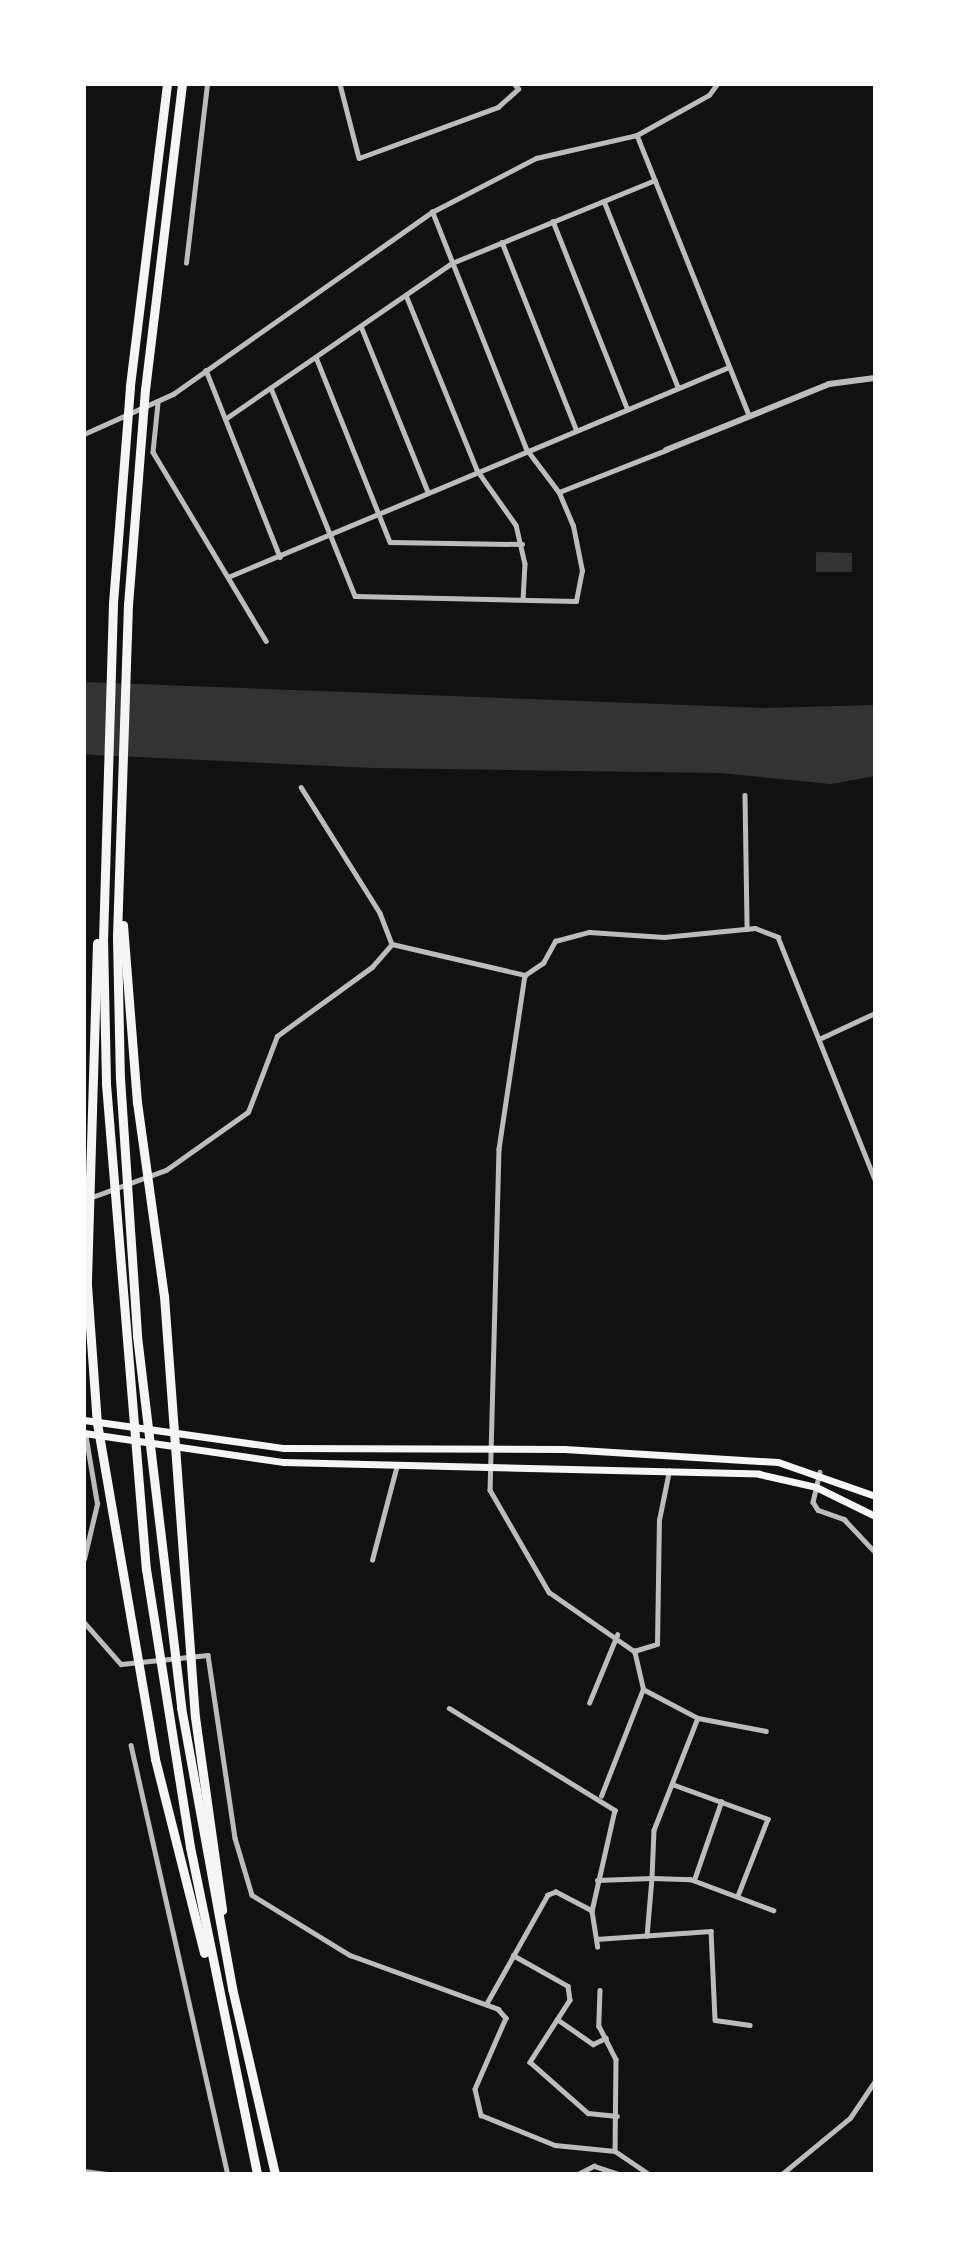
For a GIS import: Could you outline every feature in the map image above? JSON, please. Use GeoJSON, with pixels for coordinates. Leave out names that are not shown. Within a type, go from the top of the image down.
{"type":"FeatureCollection","features":[{"type":"Feature","properties":{"kind":"highway"},"geometry":{"type":"LineString","coordinates":[[167,84],[130,387],[104,823],[87,1286],[97,1423],[155,1759],[220,2013],[257,2174]]}},
{"type":"Feature","properties":{"kind":"highway"},"geometry":{"type":"LineString","coordinates":[[182,84],[145,389],[119,823],[120,1078],[133,1273],[164,1583],[232,1988],[275,2174]]}},
{"type":"Feature","properties":{"kind":"highway"},"geometry":{"type":"LineString","coordinates":[[104,823],[106,1084],[118,1275],[146,1569],[220,2013]]}},
{"type":"Feature","properties":{"kind":"highway"},"geometry":{"type":"LineString","coordinates":[[119,823],[131,1045],[160,1261],[178,1451],[195,1717],[232,1988]]}},
{"type":"Feature","properties":{"kind":"main road"},"geometry":{"type":"LineString","coordinates":[[84,1420],[176,1437],[284,1448],[491,1450],[753,1460],[820,1472],[875,1496]]}},
{"type":"Feature","properties":{"kind":"main road"},"geometry":{"type":"LineString","coordinates":[[85,1433],[178,1451],[397,1464],[490,1463],[759,1474],[816,1487],[875,1516]]}},
{"type":"Feature","properties":{"kind":"street"},"geometry":{"type":"LineString","coordinates":[[186,263],[207,84]]}},
{"type":"Feature","properties":{"kind":"street"},"geometry":{"type":"LineString","coordinates":[[340,84],[359,158],[498,107],[518,89],[514,84]]}},
{"type":"Feature","properties":{"kind":"street"},"geometry":{"type":"LineString","coordinates":[[84,434],[158,402],[432,212],[536,158],[637,135],[709,95],[717,84]]}},
{"type":"Feature","properties":{"kind":"street"},"geometry":{"type":"LineString","coordinates":[[637,135],[749,415]]}},
{"type":"Feature","properties":{"kind":"street"},"geometry":{"type":"LineString","coordinates":[[225,419],[452,263],[655,180]]}},
{"type":"Feature","properties":{"kind":"street"},"geometry":{"type":"LineString","coordinates":[[604,201],[678,387]]}},
{"type":"Feature","properties":{"kind":"street"},"geometry":{"type":"LineString","coordinates":[[271,388],[355,596],[576,601],[582,593],[578,546],[559,493],[526,449],[432,212]]}},
{"type":"Feature","properties":{"kind":"street"},"geometry":{"type":"LineString","coordinates":[[553,221],[627,408]]}},
{"type":"Feature","properties":{"kind":"street"},"geometry":{"type":"LineString","coordinates":[[502,242],[576,429]]}},
{"type":"Feature","properties":{"kind":"street"},"geometry":{"type":"LineString","coordinates":[[406,295],[477,470],[509,510],[522,544],[523,599]]}},
{"type":"Feature","properties":{"kind":"street"},"geometry":{"type":"LineString","coordinates":[[361,326],[428,492]]}},
{"type":"Feature","properties":{"kind":"street"},"geometry":{"type":"LineString","coordinates":[[316,357],[390,542],[522,544]]}},
{"type":"Feature","properties":{"kind":"street"},"geometry":{"type":"LineString","coordinates":[[228,577],[330,536],[526,449],[729,367]]}},
{"type":"Feature","properties":{"kind":"street"},"geometry":{"type":"LineString","coordinates":[[205,370],[280,557]]}},
{"type":"Feature","properties":{"kind":"street"},"geometry":{"type":"LineString","coordinates":[[559,493],[829,384],[875,378]]}},
{"type":"Feature","properties":{"kind":"street"},"geometry":{"type":"LineString","coordinates":[[158,402],[153,452],[266,641]]}},
{"type":"Feature","properties":{"kind":"street"},"geometry":{"type":"LineString","coordinates":[[301,787],[380,913],[392,944]]}},
{"type":"Feature","properties":{"kind":"street"},"geometry":{"type":"LineString","coordinates":[[746,795],[747,929]]}},
{"type":"Feature","properties":{"kind":"street"},"geometry":{"type":"LineString","coordinates":[[601,1796],[643,1689],[634,1651],[617,1635],[549,1592],[500,1517],[489,1490],[499,1149],[525,975],[567,934],[664,937],[747,929],[778,937],[875,1178]]}},
{"type":"Feature","properties":{"kind":"street"},"geometry":{"type":"LineString","coordinates":[[392,944],[525,975]]}},
{"type":"Feature","properties":{"kind":"street"},"geometry":{"type":"LineString","coordinates":[[84,1200],[166,1170],[248,1112],[277,1036],[372,968],[392,944]]}},
{"type":"Feature","properties":{"kind":"street"},"geometry":{"type":"LineString","coordinates":[[818,1039],[875,1013]]}},
{"type":"Feature","properties":{"kind":"street"},"geometry":{"type":"LineString","coordinates":[[84,1559],[97,1504],[85,1433]]}},
{"type":"Feature","properties":{"kind":"street"},"geometry":{"type":"LineString","coordinates":[[372,1560],[397,1464]]}},
{"type":"Feature","properties":{"kind":"street"},"geometry":{"type":"LineString","coordinates":[[634,1651],[657,1644],[659,1520],[669,1471]]}},
{"type":"Feature","properties":{"kind":"street"},"geometry":{"type":"LineString","coordinates":[[820,1472],[816,1487],[818,1510],[844,1519],[875,1552]]}},
{"type":"Feature","properties":{"kind":"street"},"geometry":{"type":"LineString","coordinates":[[84,1622],[121,1664],[208,1655],[239,1859],[252,1895],[350,1955],[488,2002],[506,2018],[475,2089],[481,2116],[555,2145],[615,2151],[649,2174]]}},
{"type":"Feature","properties":{"kind":"street"},"geometry":{"type":"LineString","coordinates":[[589,1703],[617,1635]]}},
{"type":"Feature","properties":{"kind":"street"},"geometry":{"type":"LineString","coordinates":[[643,1689],[698,1718],[766,1731]]}},
{"type":"Feature","properties":{"kind":"street"},"geometry":{"type":"LineString","coordinates":[[449,1708],[601,1796],[615,1816],[597,1880],[592,1910],[598,1947]]}},
{"type":"Feature","properties":{"kind":"street"},"geometry":{"type":"LineString","coordinates":[[647,1936],[654,1830],[698,1718]]}},
{"type":"Feature","properties":{"kind":"street"},"geometry":{"type":"LineString","coordinates":[[131,1745],[228,2174]]}},
{"type":"Feature","properties":{"kind":"street"},"geometry":{"type":"LineString","coordinates":[[672,1784],[768,1819],[738,1896]]}},
{"type":"Feature","properties":{"kind":"street"},"geometry":{"type":"LineString","coordinates":[[694,1880],[722,1802]]}},
{"type":"Feature","properties":{"kind":"street"},"geometry":{"type":"LineString","coordinates":[[597,1880],[694,1880],[773,1910]]}},
{"type":"Feature","properties":{"kind":"street"},"geometry":{"type":"LineString","coordinates":[[488,2002],[548,1895],[556,1892],[592,1910]]}},
{"type":"Feature","properties":{"kind":"street"},"geometry":{"type":"LineString","coordinates":[[596,1939],[715,1934],[715,2020],[750,2025]]}},
{"type":"Feature","properties":{"kind":"street"},"geometry":{"type":"LineString","coordinates":[[513,1955],[568,1986],[570,2000],[530,2062],[588,2112],[617,2116]]}},
{"type":"Feature","properties":{"kind":"street"},"geometry":{"type":"LineString","coordinates":[[600,1990],[597,2016],[617,2059],[615,2151]]}},
{"type":"Feature","properties":{"kind":"street"},"geometry":{"type":"LineString","coordinates":[[557,2019],[593,2044],[606,2038]]}},
{"type":"Feature","properties":{"kind":"street"},"geometry":{"type":"LineString","coordinates":[[782,2174],[850,2118],[875,2081]]}},
{"type":"Feature","properties":{"kind":"street"},"geometry":{"type":"LineString","coordinates":[[578,2174],[594,2166],[618,2174]]}},
{"type":"Feature","properties":{"kind":"street"},"geometry":{"type":"LineString","coordinates":[[84,2171],[107,2174]]}},
{"type":"Feature","properties":{"kind":"shaded area"},"geometry":{"type":"Polygon","coordinates":[[[816,552],[852,553],[852,572],[816,572],[816,552]]]}},
{"type":"Feature","properties":{"kind":"shaded area"},"geometry":{"type":"Polygon","coordinates":[[[84,682],[764,708],[875,705],[875,776],[831,784],[720,773],[373,768],[84,754],[84,682]]]}}]}
